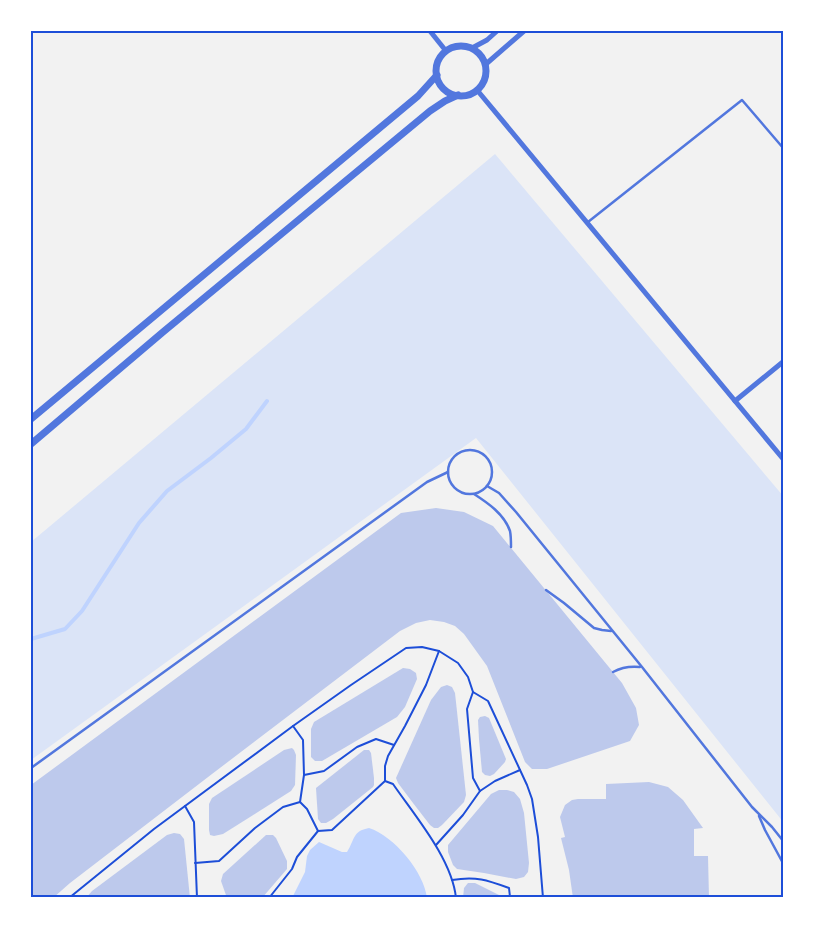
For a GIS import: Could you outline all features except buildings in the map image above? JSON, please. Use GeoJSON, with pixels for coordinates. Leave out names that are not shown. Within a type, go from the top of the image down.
{"type":"FeatureCollection","features":[{"type":"Feature","properties":{"kind":"street"},"geometry":{"type":"LineString","coordinates":[[430,31],[446,51]]}},
{"type":"Feature","properties":{"kind":"street"},"geometry":{"type":"LineString","coordinates":[[472,48],[487,40],[498,31]]}},
{"type":"Feature","properties":{"kind":"street"},"geometry":{"type":"LineString","coordinates":[[486,64],[524,31]]}},
{"type":"Feature","properties":{"kind":"street"},"geometry":{"type":"LineString","coordinates":[[466,46],[472,48],[478,52],[486,64],[485,78],[482,85],[471,94],[458,95],[450,93],[440,83],[437,75],[438,62],[446,51],[452,48],[466,46]]}},
{"type":"Feature","properties":{"kind":"street"},"geometry":{"type":"LineString","coordinates":[[31,419],[418,96],[437,75]]}},
{"type":"Feature","properties":{"kind":"street"},"geometry":{"type":"LineString","coordinates":[[477,90],[784,460]]}},
{"type":"Feature","properties":{"kind":"street"},"geometry":{"type":"LineString","coordinates":[[31,444],[423,117],[445,101],[458,95]]}},
{"type":"Feature","properties":{"kind":"street"},"geometry":{"type":"LineString","coordinates":[[735,401],[784,361]]}},
{"type":"Feature","properties":{"kind":"lane"},"geometry":{"type":"LineString","coordinates":[[588,222],[742,100],[784,149]]}},
{"type":"Feature","properties":{"kind":"lane"},"geometry":{"type":"LineString","coordinates":[[471,450],[484,455],[491,467],[492,474],[486,486],[474,494],[466,494],[459,491],[453,486],[448,472],[452,459],[464,451],[471,450]]}},
{"type":"Feature","properties":{"kind":"lane"},"geometry":{"type":"LineString","coordinates":[[31,768],[427,482],[448,472]]}},
{"type":"Feature","properties":{"kind":"lane"},"geometry":{"type":"LineString","coordinates":[[486,486],[499,493],[516,512],[642,667],[758,815],[772,827],[784,842]]}},
{"type":"Feature","properties":{"kind":"lane"},"geometry":{"type":"LineString","coordinates":[[474,494],[487,503],[502,518],[510,532],[511,547]]}},
{"type":"Feature","properties":{"kind":"lane"},"geometry":{"type":"LineString","coordinates":[[546,590],[594,628],[612,631]]}},
{"type":"Feature","properties":{"kind":"lane"},"geometry":{"type":"LineString","coordinates":[[613,672],[630,666],[642,667]]}},
{"type":"Feature","properties":{"kind":"lane"},"geometry":{"type":"LineString","coordinates":[[758,815],[784,865]]}},
{"type":"Feature","properties":{"kind":"lane"},"geometry":{"type":"LineString","coordinates":[[782,898],[784,894]]}},
{"type":"Feature","properties":{"kind":"path"},"geometry":{"type":"LineString","coordinates":[[69,898],[185,806],[351,685],[406,648],[422,647],[439,651],[458,664],[468,677],[473,692],[467,709],[473,778],[480,791]]}},
{"type":"Feature","properties":{"kind":"path"},"geometry":{"type":"LineString","coordinates":[[269,898],[292,869],[297,857],[318,831],[332,830],[385,781],[385,766],[388,756],[426,685],[439,651]]}},
{"type":"Feature","properties":{"kind":"path"},"geometry":{"type":"LineString","coordinates":[[473,692],[488,701],[532,800],[538,837],[543,898]]}},
{"type":"Feature","properties":{"kind":"path"},"geometry":{"type":"LineString","coordinates":[[294,726],[303,740],[304,775],[300,802]]}},
{"type":"Feature","properties":{"kind":"path"},"geometry":{"type":"LineString","coordinates":[[304,775],[324,771],[357,747],[376,739],[394,745]]}},
{"type":"Feature","properties":{"kind":"path"},"geometry":{"type":"LineString","coordinates":[[436,845],[480,791],[495,781],[520,770]]}},
{"type":"Feature","properties":{"kind":"path"},"geometry":{"type":"LineString","coordinates":[[385,781],[393,784],[436,845],[452,880],[456,898]]}},
{"type":"Feature","properties":{"kind":"path"},"geometry":{"type":"LineString","coordinates":[[300,802],[307,809],[318,831]]}},
{"type":"Feature","properties":{"kind":"path"},"geometry":{"type":"LineString","coordinates":[[195,863],[219,861],[255,828],[283,808],[300,802]]}},
{"type":"Feature","properties":{"kind":"path"},"geometry":{"type":"LineString","coordinates":[[185,806],[194,822],[197,898]]}},
{"type":"Feature","properties":{"kind":"path"},"geometry":{"type":"LineString","coordinates":[[452,880],[467,878],[484,879],[509,888],[510,897],[512,898]]}},
{"type":"Feature","properties":{"kind":"shaded area"},"geometry":{"type":"Polygon","coordinates":[[[495,154],[784,497],[784,823],[476,438],[31,760],[31,542],[495,154]]]}},
{"type":"Feature","properties":{"kind":"water"},"geometry":{"type":"Polygon","coordinates":[[[369,828],[379,832],[406,856],[420,877],[427,898],[292,898],[305,872],[307,856],[310,850],[319,842],[342,852],[347,852],[357,834],[369,828]]]}},
{"type":"Feature","properties":{"kind":"waterway"},"geometry":{"type":"LineString","coordinates":[[31,639],[65,629],[82,611],[139,523],[167,491],[246,429],[267,401]]}}]}
